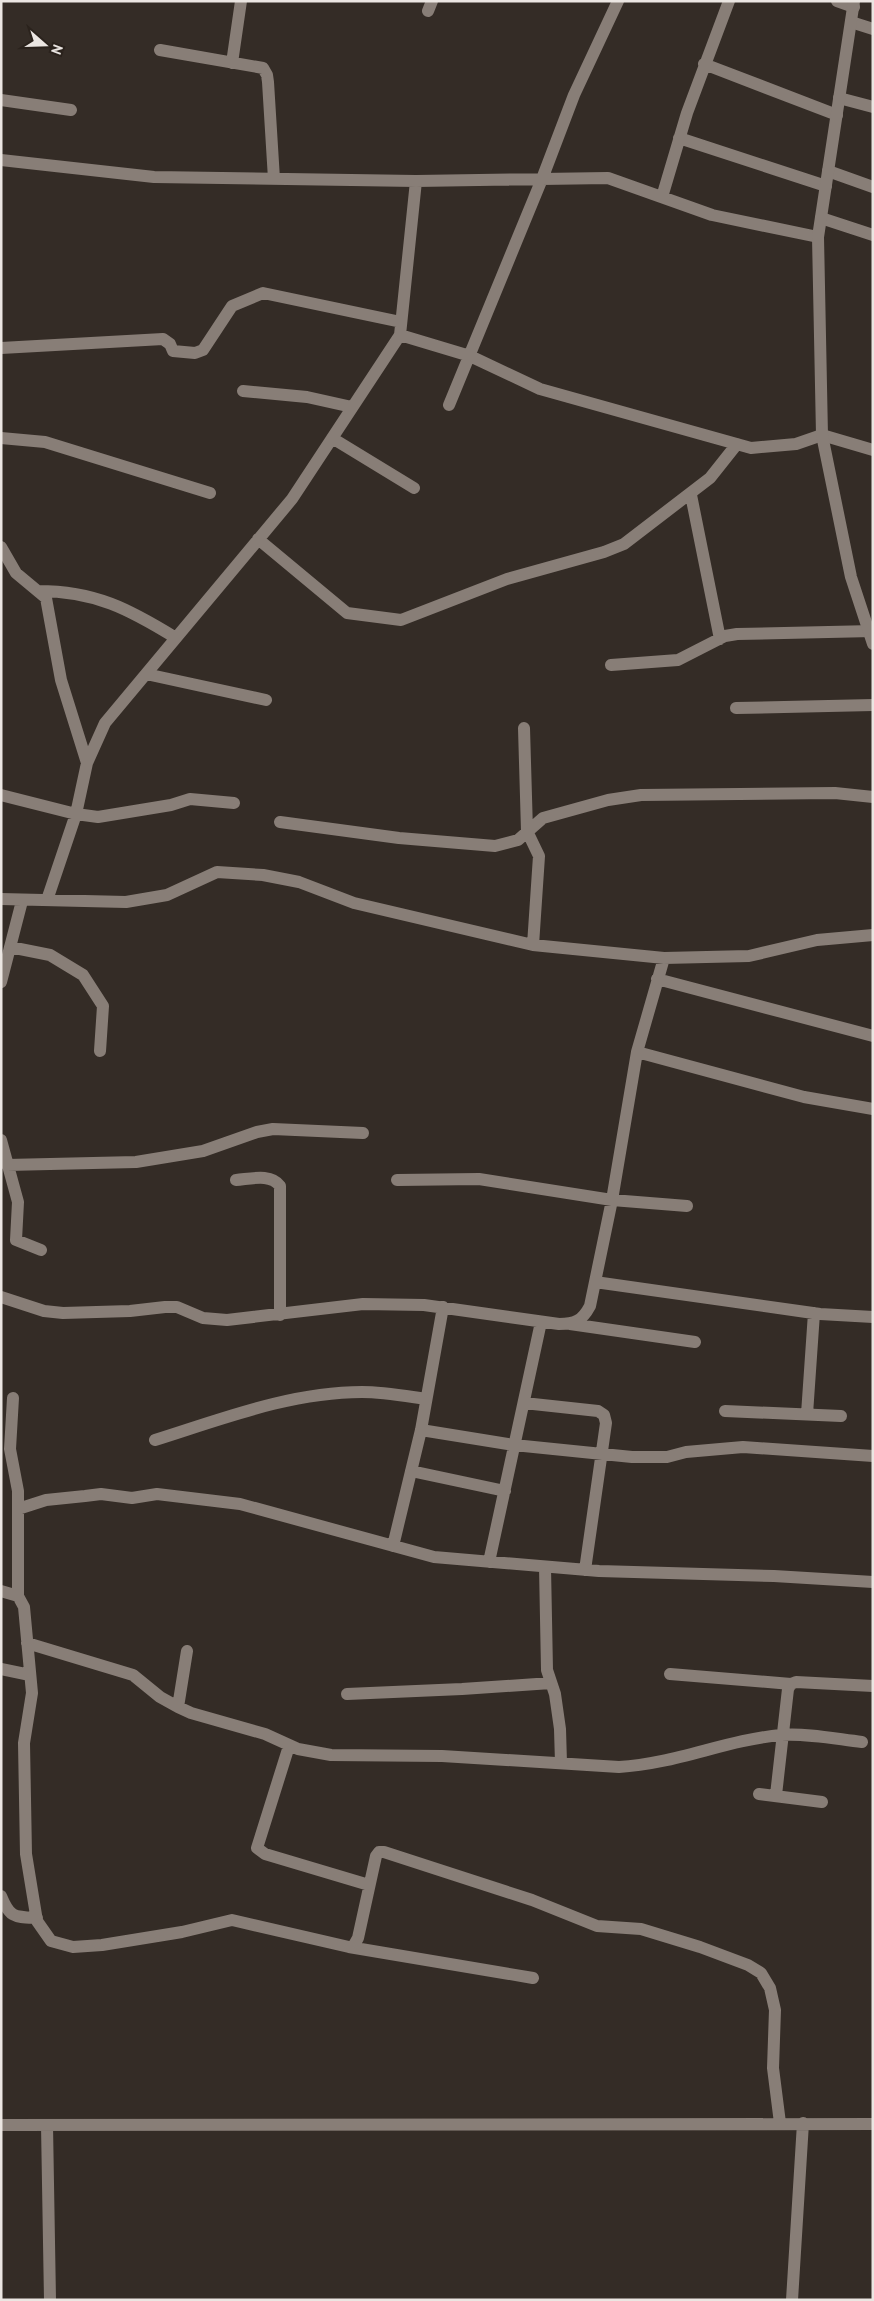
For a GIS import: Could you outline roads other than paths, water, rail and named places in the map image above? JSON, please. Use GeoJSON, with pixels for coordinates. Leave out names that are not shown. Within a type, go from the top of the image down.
{"type":"FeatureCollection","features":[{"type":"Feature","properties":{"kind":"street"},"geometry":{"type":"LineString","coordinates":[[232,63],[241,1]]}},
{"type":"Feature","properties":{"kind":"street"},"geometry":{"type":"LineString","coordinates":[[449,404],[542,179],[574,95],[618,1]]}},
{"type":"Feature","properties":{"kind":"street"},"geometry":{"type":"LineString","coordinates":[[662,197],[679,138],[704,64],[729,1]]}},
{"type":"Feature","properties":{"kind":"street"},"geometry":{"type":"LineString","coordinates":[[837,1],[854,4],[818,237],[822,435],[851,577],[871,631],[873,644]]}},
{"type":"Feature","properties":{"kind":"street"},"geometry":{"type":"LineString","coordinates":[[851,22],[873,29]]}},
{"type":"Feature","properties":{"kind":"street"},"geometry":{"type":"LineString","coordinates":[[160,50],[263,68],[267,75],[274,179]]}},
{"type":"Feature","properties":{"kind":"street"},"geometry":{"type":"LineString","coordinates":[[704,64],[837,115]]}},
{"type":"Feature","properties":{"kind":"street"},"geometry":{"type":"LineString","coordinates":[[840,98],[873,107]]}},
{"type":"Feature","properties":{"kind":"street"},"geometry":{"type":"LineString","coordinates":[[1,100],[71,110]]}},
{"type":"Feature","properties":{"kind":"street"},"geometry":{"type":"LineString","coordinates":[[679,138],[826,186]]}},
{"type":"Feature","properties":{"kind":"street"},"geometry":{"type":"LineString","coordinates":[[1,160],[154,177],[416,181],[608,178],[712,215],[818,237]]}},
{"type":"Feature","properties":{"kind":"street"},"geometry":{"type":"LineString","coordinates":[[828,171],[873,187]]}},
{"type":"Feature","properties":{"kind":"street"},"geometry":{"type":"LineString","coordinates":[[47,900],[76,814],[87,763],[105,723],[292,499],[400,335],[416,181]]}},
{"type":"Feature","properties":{"kind":"street"},"geometry":{"type":"LineString","coordinates":[[821,218],[873,235]]}},
{"type":"Feature","properties":{"kind":"street"},"geometry":{"type":"LineString","coordinates":[[1,348],[163,339],[170,344],[173,351],[195,353],[203,350],[232,306],[263,293],[401,322]]}},
{"type":"Feature","properties":{"kind":"street"},"geometry":{"type":"LineString","coordinates":[[400,335],[470,356],[540,389],[751,448],[796,444],[822,435],[873,450]]}},
{"type":"Feature","properties":{"kind":"street"},"geometry":{"type":"LineString","coordinates":[[243,391],[307,398],[352,407]]}},
{"type":"Feature","properties":{"kind":"street"},"geometry":{"type":"LineString","coordinates":[[1,438],[45,442],[210,493]]}},
{"type":"Feature","properties":{"kind":"street"},"geometry":{"type":"LineString","coordinates":[[332,438],[414,488]]}},
{"type":"Feature","properties":{"kind":"street"},"geometry":{"type":"LineString","coordinates":[[258,539],[347,613],[402,620],[507,578],[604,552],[624,544],[691,495],[710,478],[737,444]]}},
{"type":"Feature","properties":{"kind":"street"},"geometry":{"type":"LineString","coordinates":[[691,495],[720,639]]}},
{"type":"Feature","properties":{"kind":"street"},"geometry":{"type":"LineString","coordinates":[[1,547],[6,568],[46,598],[61,680],[87,763]]}},
{"type":"Feature","properties":{"kind":"street"},"geometry":{"type":"LineString","coordinates":[[38,591],[65,591],[110,602],[138,615],[176,638]]}},
{"type":"Feature","properties":{"kind":"street"},"geometry":{"type":"LineString","coordinates":[[611,665],[678,660],[720,639],[737,634],[871,631]]}},
{"type":"Feature","properties":{"kind":"street"},"geometry":{"type":"LineString","coordinates":[[146,674],[266,700]]}},
{"type":"Feature","properties":{"kind":"street"},"geometry":{"type":"LineString","coordinates":[[736,708],[873,705]]}},
{"type":"Feature","properties":{"kind":"street"},"geometry":{"type":"LineString","coordinates":[[524,728],[527,831],[539,856],[534,945]]}},
{"type":"Feature","properties":{"kind":"street"},"geometry":{"type":"LineString","coordinates":[[280,822],[399,838],[495,846],[518,840],[543,818],[608,800],[641,795],[834,793],[873,797]]}},
{"type":"Feature","properties":{"kind":"street"},"geometry":{"type":"LineString","coordinates":[[1,795],[76,814],[98,817],[171,805],[190,799],[234,803]]}},
{"type":"Feature","properties":{"kind":"street"},"geometry":{"type":"LineString","coordinates":[[1,899],[126,902],[145,900],[167,896],[217,872],[263,875],[299,882],[354,904],[534,945],[664,958],[749,956],[818,940],[873,935]]}},
{"type":"Feature","properties":{"kind":"street"},"geometry":{"type":"LineString","coordinates":[[1,982],[22,901]]}},
{"type":"Feature","properties":{"kind":"street"},"geometry":{"type":"LineString","coordinates":[[10,947],[50,955],[83,975],[103,1006],[100,1051]]}},
{"type":"Feature","properties":{"kind":"street"},"geometry":{"type":"LineString","coordinates":[[570,1324],[579,1322],[585,1317],[590,1306],[612,1200],[637,1052],[664,958]]}},
{"type":"Feature","properties":{"kind":"street"},"geometry":{"type":"LineString","coordinates":[[657,979],[873,1036]]}},
{"type":"Feature","properties":{"kind":"street"},"geometry":{"type":"LineString","coordinates":[[637,1052],[804,1097],[873,1109]]}},
{"type":"Feature","properties":{"kind":"street"},"geometry":{"type":"LineString","coordinates":[[7,1165],[136,1162],[203,1150],[256,1132],[273,1129],[363,1133]]}},
{"type":"Feature","properties":{"kind":"street"},"geometry":{"type":"LineString","coordinates":[[1,1140],[7,1165],[6,1178],[18,1202],[16,1240],[41,1250]]}},
{"type":"Feature","properties":{"kind":"street"},"geometry":{"type":"LineString","coordinates":[[236,1180],[269,1178],[276,1180],[280,1186],[280,1315]]}},
{"type":"Feature","properties":{"kind":"street"},"geometry":{"type":"LineString","coordinates":[[396,1180],[479,1179],[612,1200],[687,1206]]}},
{"type":"Feature","properties":{"kind":"street"},"geometry":{"type":"LineString","coordinates":[[595,1282],[814,1313],[873,1316]]}},
{"type":"Feature","properties":{"kind":"street"},"geometry":{"type":"LineString","coordinates":[[1,1297],[44,1311],[63,1313],[130,1312],[177,1307],[203,1318],[227,1320],[363,1304],[424,1305],[695,1342]]}},
{"type":"Feature","properties":{"kind":"street"},"geometry":{"type":"LineString","coordinates":[[392,1546],[421,1430],[442,1307]]}},
{"type":"Feature","properties":{"kind":"street"},"geometry":{"type":"LineString","coordinates":[[807,1414],[814,1313]]}},
{"type":"Feature","properties":{"kind":"street"},"geometry":{"type":"LineString","coordinates":[[490,1562],[541,1322]]}},
{"type":"Feature","properties":{"kind":"street"},"geometry":{"type":"LineString","coordinates":[[155,1440],[229,1416],[296,1399],[363,1392],[426,1399]]}},
{"type":"Feature","properties":{"kind":"street"},"geometry":{"type":"LineString","coordinates":[[13,1398],[7,1466],[18,1491],[18,1596],[24,1607],[32,1693],[24,1743],[26,1854],[37,1922],[51,1941],[73,1947],[102,1945],[173,1933],[232,1920],[349,1947],[533,1978]]}},
{"type":"Feature","properties":{"kind":"street"},"geometry":{"type":"LineString","coordinates":[[524,1403],[598,1411],[604,1415],[606,1423],[600,1454],[585,1570]]}},
{"type":"Feature","properties":{"kind":"street"},"geometry":{"type":"LineString","coordinates":[[726,1411],[841,1416]]}},
{"type":"Feature","properties":{"kind":"street"},"geometry":{"type":"LineString","coordinates":[[421,1430],[514,1445],[632,1457],[667,1457],[686,1452],[743,1448],[873,1456]]}},
{"type":"Feature","properties":{"kind":"street"},"geometry":{"type":"LineString","coordinates":[[411,1471],[505,1490]]}},
{"type":"Feature","properties":{"kind":"street"},"geometry":{"type":"LineString","coordinates":[[18,1509],[46,1500],[101,1494],[132,1498],[156,1494],[240,1504],[434,1557],[585,1570],[774,1576],[873,1582]]}},
{"type":"Feature","properties":{"kind":"street"},"geometry":{"type":"LineString","coordinates":[[544,1566],[547,1670],[555,1694],[560,1729],[561,1763]]}},
{"type":"Feature","properties":{"kind":"street"},"geometry":{"type":"LineString","coordinates":[[1,1591],[18,1596]]}},
{"type":"Feature","properties":{"kind":"street"},"geometry":{"type":"LineString","coordinates":[[27,1643],[134,1675],[160,1697],[178,1708],[265,1734],[289,1746],[331,1755],[442,1756],[620,1767],[647,1765],[750,1740],[783,1735],[862,1742]]}},
{"type":"Feature","properties":{"kind":"street"},"geometry":{"type":"LineString","coordinates":[[178,1708],[187,1651]]}},
{"type":"Feature","properties":{"kind":"street"},"geometry":{"type":"LineString","coordinates":[[1,1669],[30,1675]]}},
{"type":"Feature","properties":{"kind":"street"},"geometry":{"type":"LineString","coordinates":[[670,1674],[791,1684],[796,1682],[873,1686]]}},
{"type":"Feature","properties":{"kind":"street"},"geometry":{"type":"LineString","coordinates":[[348,1694],[551,1683]]}},
{"type":"Feature","properties":{"kind":"street"},"geometry":{"type":"LineString","coordinates":[[776,1795],[788,1689],[791,1684]]}},
{"type":"Feature","properties":{"kind":"street"},"geometry":{"type":"LineString","coordinates":[[289,1746],[257,1848],[265,1854],[369,1885]]}},
{"type":"Feature","properties":{"kind":"street"},"geometry":{"type":"LineString","coordinates":[[759,1794],[822,1802]]}},
{"type":"Feature","properties":{"kind":"street"},"geometry":{"type":"LineString","coordinates":[[349,1947],[354,1945],[358,1938],[376,1856],[379,1852],[384,1852],[532,1900],[597,1926],[641,1929],[748,1965],[761,1973],[770,1988],[775,2010],[773,2068],[780,2123]]}},
{"type":"Feature","properties":{"kind":"street"},"geometry":{"type":"LineString","coordinates":[[1,1896],[10,1914],[15,1917],[37,1918]]}},
{"type":"Feature","properties":{"kind":"street"},"geometry":{"type":"LineString","coordinates":[[792,2300],[803,2123]]}},
{"type":"Feature","properties":{"kind":"street"},"geometry":{"type":"LineString","coordinates":[[1,2126],[873,2124]]}},
{"type":"Feature","properties":{"kind":"street"},"geometry":{"type":"LineString","coordinates":[[47,2125],[50,2300]]}}]}
